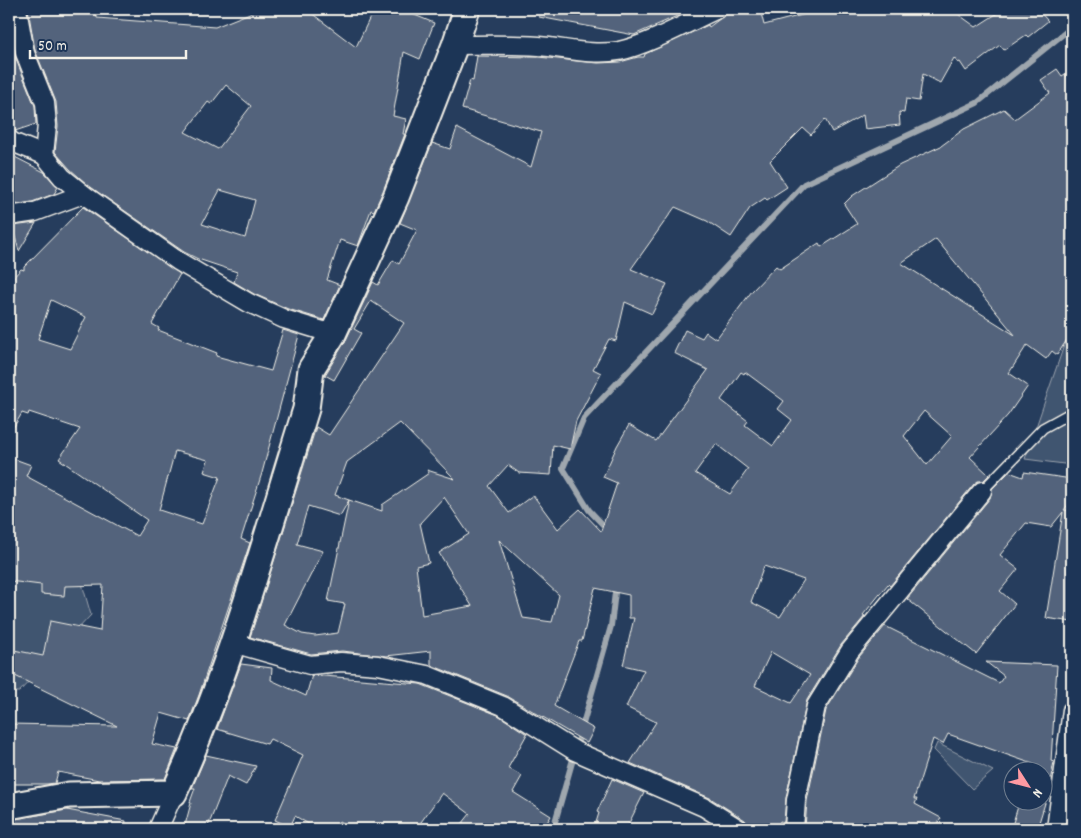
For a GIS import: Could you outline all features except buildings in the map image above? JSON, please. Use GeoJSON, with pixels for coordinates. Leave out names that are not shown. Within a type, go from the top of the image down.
{"type":"FeatureCollection","features":[{"type":"Feature","properties":{"kind":"street"},"geometry":{"type":"LineString","coordinates":[[17,9],[25,53],[45,103],[47,125],[44,154]]}},
{"type":"Feature","properties":{"kind":"street"},"geometry":{"type":"LineString","coordinates":[[158,829],[184,772],[233,643],[306,409],[311,369],[333,334],[396,197],[455,46],[467,9]]}},
{"type":"Feature","properties":{"kind":"street"},"geometry":{"type":"LineString","coordinates":[[455,46],[504,44],[596,53],[618,51],[636,46],[717,9]]}},
{"type":"Feature","properties":{"kind":"street"},"geometry":{"type":"LineString","coordinates":[[9,139],[12,142],[44,154],[62,177],[83,194],[178,260],[249,303],[284,319],[333,334]]}},
{"type":"Feature","properties":{"kind":"street"},"geometry":{"type":"LineString","coordinates":[[9,216],[35,212],[83,194]]}},
{"type":"Feature","properties":{"kind":"street"},"geometry":{"type":"LineString","coordinates":[[794,829],[796,800],[816,706],[850,651],[982,491]]}},
{"type":"Feature","properties":{"kind":"street"},"geometry":{"type":"LineString","coordinates":[[233,643],[310,665],[341,662],[378,665],[426,675],[503,706],[575,750],[704,807],[739,829]]}},
{"type":"Feature","properties":{"kind":"street"},"geometry":{"type":"LineString","coordinates":[[1056,829],[1072,710]]}},
{"type":"Feature","properties":{"kind":"street"},"geometry":{"type":"LineString","coordinates":[[9,806],[69,795],[174,793]]}},
{"type":"Feature","properties":{"kind":"lane"},"geometry":{"type":"LineString","coordinates":[[982,491],[1042,428],[1072,412]]}},
{"type":"Feature","properties":{"kind":"shaded area"},"geometry":{"type":"Polygon","coordinates":[[[1070,328],[1072,328],[1072,465],[1025,459],[1070,328]]]}},
{"type":"Feature","properties":{"kind":"shaded area"},"geometry":{"type":"Polygon","coordinates":[[[9,537],[48,551],[79,573],[91,615],[19,692],[9,692],[9,537]]]}},
{"type":"Feature","properties":{"kind":"shaded area"},"geometry":{"type":"Polygon","coordinates":[[[937,743],[993,771],[972,789],[934,750],[937,743]]]}},
{"type":"Feature","properties":{"kind":"waterway"},"geometry":{"type":"LineString","coordinates":[[608,530],[589,510],[563,468],[584,418],[804,184],[977,103],[1072,27]]}},
{"type":"Feature","properties":{"kind":"waterway"},"geometry":{"type":"LineString","coordinates":[[553,829],[611,626],[616,584]]}}]}
